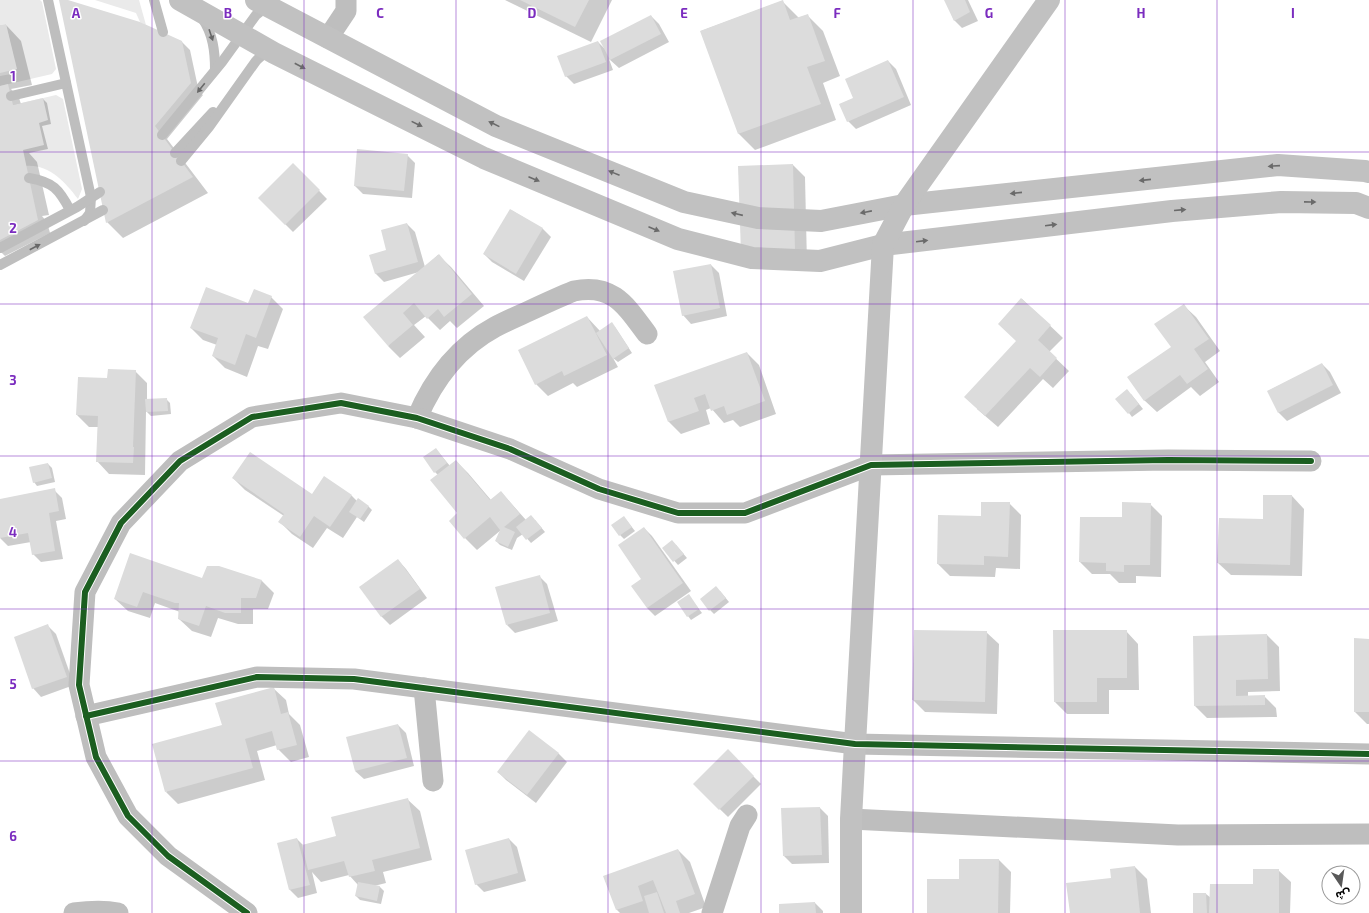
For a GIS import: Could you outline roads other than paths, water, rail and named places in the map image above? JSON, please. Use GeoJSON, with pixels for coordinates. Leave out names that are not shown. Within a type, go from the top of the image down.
{"type":"FeatureCollection","features":[{"type":"Feature","properties":{"kind":"main road"},"geometry":{"type":"LineString","coordinates":[[852,913],[851,819],[884,245],[904,205],[1049,0]]}},
{"type":"Feature","properties":{"kind":"main road"},"geometry":{"type":"LineString","coordinates":[[186,3],[242,35],[265,57],[484,158],[678,239],[752,258],[820,261],[884,245],[1172,211],[1280,202],[1356,203],[1369,208]]}},
{"type":"Feature","properties":{"kind":"main road"},"geometry":{"type":"LineString","coordinates":[[264,5],[496,126],[684,202],[758,218],[821,222],[904,205],[1278,165],[1369,172]]}},
{"type":"Feature","properties":{"kind":"street"},"geometry":{"type":"LineString","coordinates":[[328,38],[346,11],[346,0]]}},
{"type":"Feature","properties":{"kind":"street"},"geometry":{"type":"LineString","coordinates":[[418,418],[425,401],[445,369],[476,338],[495,327],[574,291],[595,289],[615,296],[623,303],[646,334]]}},
{"type":"Feature","properties":{"kind":"street"},"geometry":{"type":"LineString","coordinates":[[247,913],[168,856],[128,816],[96,757],[79,685],[85,592],[121,523],[180,461],[252,417],[341,403],[418,418],[510,449],[599,489],[678,514],[745,513],[871,465],[1168,460],[1311,461]]}},
{"type":"Feature","properties":{"kind":"street"},"geometry":{"type":"LineString","coordinates":[[86,716],[258,677],[354,679],[855,744],[1369,754]]}},
{"type":"Feature","properties":{"kind":"street"},"geometry":{"type":"LineString","coordinates":[[424,688],[433,781]]}},
{"type":"Feature","properties":{"kind":"street"},"geometry":{"type":"LineString","coordinates":[[712,913],[740,826],[746,815]]}},
{"type":"Feature","properties":{"kind":"street"},"geometry":{"type":"LineString","coordinates":[[851,819],[1178,835],[1369,834]]}},
{"type":"Feature","properties":{"kind":"street"},"geometry":{"type":"LineString","coordinates":[[74,913],[89,910],[118,913]]}},
{"type":"Feature","properties":{"kind":"lane"},"geometry":{"type":"LineString","coordinates":[[48,0],[66,83],[96,194]]}},
{"type":"Feature","properties":{"kind":"lane"},"geometry":{"type":"LineString","coordinates":[[54,0],[96,194],[96,208],[88,219]]}},
{"type":"Feature","properties":{"kind":"lane"},"geometry":{"type":"LineString","coordinates":[[154,0],[163,32]]}},
{"type":"Feature","properties":{"kind":"lane"},"geometry":{"type":"LineString","coordinates":[[186,3],[204,21],[210,33],[215,52],[215,70]]}},
{"type":"Feature","properties":{"kind":"lane"},"geometry":{"type":"LineString","coordinates":[[162,135],[215,70],[256,15],[261,11],[264,5]]}},
{"type":"Feature","properties":{"kind":"lane"},"geometry":{"type":"LineString","coordinates":[[178,157],[213,112],[265,57]]}},
{"type":"Feature","properties":{"kind":"lane"},"geometry":{"type":"LineString","coordinates":[[11,96],[66,83]]}},
{"type":"Feature","properties":{"kind":"lane"},"geometry":{"type":"LineString","coordinates":[[29,178],[43,180],[51,185],[64,197],[70,210]]}},
{"type":"Feature","properties":{"kind":"lane"},"geometry":{"type":"LineString","coordinates":[[0,248],[78,207],[96,194]]}},
{"type":"Feature","properties":{"kind":"lane"},"geometry":{"type":"LineString","coordinates":[[0,265],[104,210]]}}]}
